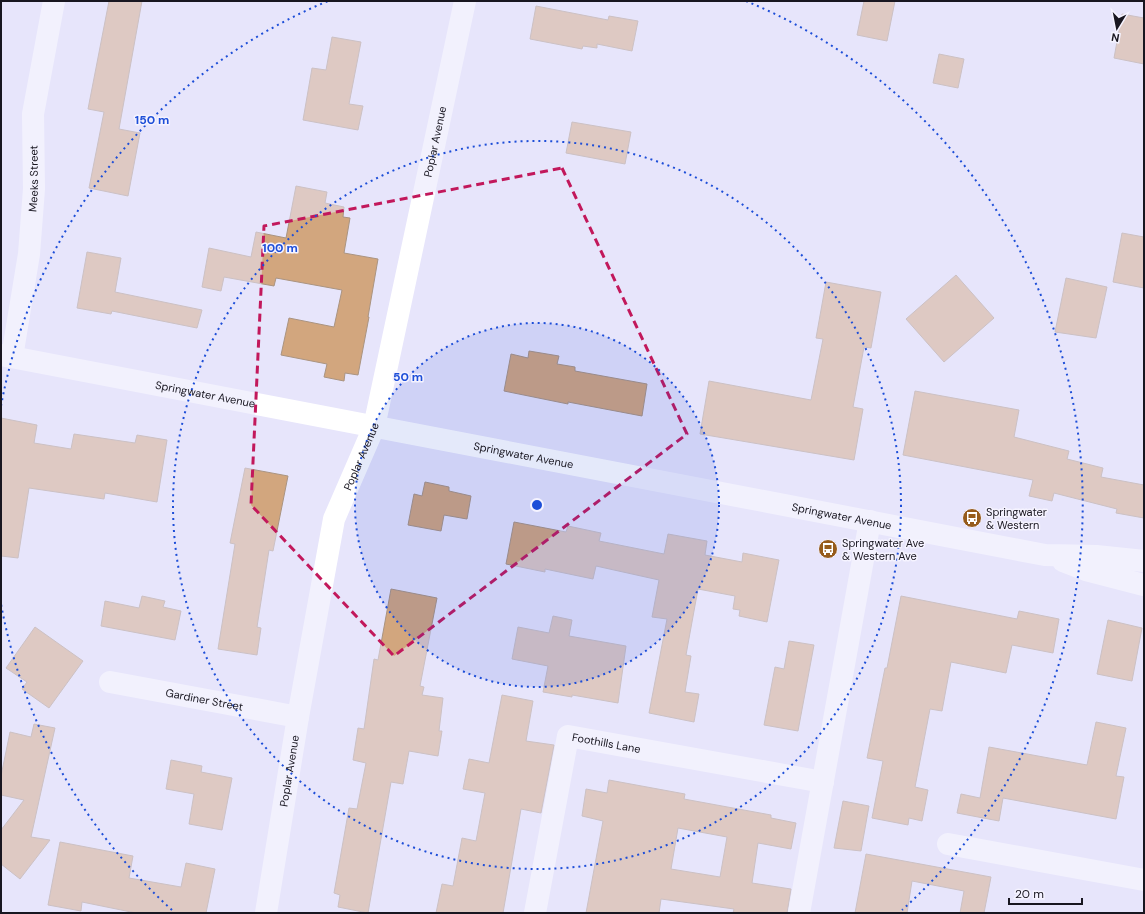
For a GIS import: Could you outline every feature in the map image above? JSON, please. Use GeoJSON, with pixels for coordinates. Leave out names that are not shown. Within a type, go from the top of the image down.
{"type":"FeatureCollection","features":[{"type":"Feature","properties":{"kind":"street","name":"Meeks Street"},"geometry":{"type":"LineString","coordinates":[[7,356],[29,254],[34,189],[32,114],[54,1]]}},
{"type":"Feature","properties":{"kind":"street","name":"Poplar Avenue"},"geometry":{"type":"LineString","coordinates":[[266,913],[298,717],[334,519],[374,426],[465,1]]}},
{"type":"Feature","properties":{"kind":"street","name":"Springwater Avenue"},"geometry":{"type":"LineString","coordinates":[[7,356],[1045,555],[1086,570],[1144,585]]}},
{"type":"Feature","properties":{"kind":"street"},"geometry":{"type":"LineString","coordinates":[[799,913],[870,521]]}},
{"type":"Feature","properties":{"kind":"street","name":"Springwater Avenue"},"geometry":{"type":"LineString","coordinates":[[1045,555],[1096,556],[1144,561]]}},
{"type":"Feature","properties":{"kind":"street","name":"Gardiner Street"},"geometry":{"type":"LineString","coordinates":[[110,682],[298,717]]}},
{"type":"Feature","properties":{"kind":"street","name":"Foothills Lane"},"geometry":{"type":"LineString","coordinates":[[536,913],[568,736],[823,782]]}},
{"type":"Feature","properties":{"kind":"street"},"geometry":{"type":"LineString","coordinates":[[948,844],[1144,880]]}},
{"type":"Feature","properties":{"kind":"highlighted area"},"geometry":{"type":"Polygon","coordinates":[[[562,168],[687,434],[394,656],[251,505],[264,226],[562,168]]]}},
{"type":"Feature","properties":{"kind":"building"},"geometry":{"type":"Polygon","coordinates":[[[109,1],[142,1],[119,129],[140,133],[128,196],[89,188],[104,112],[88,109],[109,1]]]}},
{"type":"Feature","properties":{"kind":"building"},"geometry":{"type":"Polygon","coordinates":[[[864,1],[895,1],[887,41],[857,35],[864,1]]]}},
{"type":"Feature","properties":{"kind":"building"},"geometry":{"type":"Polygon","coordinates":[[[536,6],[608,20],[609,16],[638,21],[632,51],[597,44],[597,48],[583,46],[582,49],[530,39],[536,6]]]}},
{"type":"Feature","properties":{"kind":"building"},"geometry":{"type":"Polygon","coordinates":[[[1122,14],[1144,18],[1144,64],[1114,58],[1122,14]]]}},
{"type":"Feature","properties":{"kind":"building"},"geometry":{"type":"Polygon","coordinates":[[[332,37],[361,42],[349,104],[363,106],[358,130],[303,120],[312,68],[326,70],[332,37]]]}},
{"type":"Feature","properties":{"kind":"building"},"geometry":{"type":"Polygon","coordinates":[[[939,54],[964,59],[958,88],[933,83],[939,54]]]}},
{"type":"Feature","properties":{"kind":"building"},"geometry":{"type":"Polygon","coordinates":[[[572,122],[631,132],[625,164],[566,153],[572,122]]]}},
{"type":"Feature","properties":{"kind":"building"},"geometry":{"type":"Polygon","coordinates":[[[296,186],[327,192],[325,203],[344,207],[343,217],[350,218],[344,253],[378,259],[358,375],[345,373],[344,381],[324,377],[327,364],[281,355],[289,318],[334,327],[342,290],[276,278],[274,286],[224,277],[221,291],[202,287],[209,248],[251,257],[256,232],[286,238],[296,186]]]}},
{"type":"Feature","properties":{"kind":"building"},"geometry":{"type":"Polygon","coordinates":[[[1122,233],[1144,237],[1144,288],[1113,282],[1122,233]]]}},
{"type":"Feature","properties":{"kind":"building"},"geometry":{"type":"Polygon","coordinates":[[[87,252],[121,258],[115,292],[202,310],[197,328],[112,311],[111,314],[77,308],[87,252]]]}},
{"type":"Feature","properties":{"kind":"building"},"geometry":{"type":"Polygon","coordinates":[[[956,275],[994,318],[944,362],[906,319],[956,275]]]}},
{"type":"Feature","properties":{"kind":"building"},"geometry":{"type":"Polygon","coordinates":[[[1066,278],[1107,287],[1096,338],[1055,332],[1066,278]]]}},
{"type":"Feature","properties":{"kind":"building"},"geometry":{"type":"Polygon","coordinates":[[[826,282],[881,292],[871,348],[864,347],[853,407],[863,409],[854,460],[700,434],[709,381],[811,400],[823,339],[816,338],[826,282]]]}},
{"type":"Feature","properties":{"kind":"building"},"geometry":{"type":"Polygon","coordinates":[[[529,351],[559,356],[557,364],[575,367],[575,371],[647,384],[642,416],[568,402],[568,404],[504,391],[511,354],[528,358],[529,351]]]}},
{"type":"Feature","properties":{"kind":"building"},"geometry":{"type":"Polygon","coordinates":[[[915,391],[1019,410],[1014,437],[1069,451],[1067,459],[1103,468],[1101,477],[1144,485],[1144,518],[1116,513],[1117,509],[1054,493],[1052,501],[1029,496],[1033,480],[903,455],[915,391]]]}},
{"type":"Feature","properties":{"kind":"building"},"geometry":{"type":"Polygon","coordinates":[[[1,418],[37,425],[34,443],[71,449],[74,434],[135,443],[137,435],[167,440],[157,502],[105,493],[104,499],[29,488],[18,558],[1,556],[1,418]]]}},
{"type":"Feature","properties":{"kind":"building"},"geometry":{"type":"Polygon","coordinates":[[[245,468],[288,476],[273,551],[269,550],[257,627],[261,628],[257,655],[218,649],[235,544],[230,543],[245,468]]]}},
{"type":"Feature","properties":{"kind":"building"},"geometry":{"type":"Polygon","coordinates":[[[425,482],[449,487],[449,491],[471,496],[467,519],[444,515],[441,531],[408,525],[414,494],[422,496],[425,482]]]}},
{"type":"Feature","properties":{"kind":"building"},"geometry":{"type":"Polygon","coordinates":[[[514,522],[566,532],[568,526],[601,533],[599,541],[664,554],[668,534],[707,541],[705,555],[742,562],[743,553],[779,560],[767,622],[739,616],[740,610],[733,609],[735,596],[698,589],[686,655],[691,656],[685,692],[699,694],[694,722],[649,713],[667,619],[652,617],[659,580],[596,566],[593,579],[545,569],[545,572],[506,564],[514,522]]]}},
{"type":"Feature","properties":{"kind":"building"},"geometry":{"type":"Polygon","coordinates":[[[391,589],[437,598],[420,686],[424,687],[422,695],[443,698],[439,731],[442,731],[438,756],[409,751],[403,784],[391,782],[368,913],[338,907],[340,895],[334,893],[349,808],[357,809],[366,763],[353,760],[358,728],[364,729],[374,659],[378,660],[391,589]]]}},
{"type":"Feature","properties":{"kind":"building"},"geometry":{"type":"Polygon","coordinates":[[[142,596],[165,601],[163,607],[181,611],[175,640],[101,626],[105,601],[139,608],[142,596]]]}},
{"type":"Feature","properties":{"kind":"building"},"geometry":{"type":"Polygon","coordinates":[[[901,596],[1017,619],[1019,611],[1059,619],[1053,653],[1012,645],[1006,673],[951,662],[942,711],[930,709],[915,787],[928,790],[922,821],[909,818],[908,825],[872,818],[883,761],[867,758],[901,596]]]}},
{"type":"Feature","properties":{"kind":"building"},"geometry":{"type":"Polygon","coordinates":[[[553,616],[572,620],[569,636],[626,646],[618,703],[572,695],[572,697],[543,692],[548,666],[512,659],[518,627],[549,633],[553,616]]]}},
{"type":"Feature","properties":{"kind":"building"},"geometry":{"type":"Polygon","coordinates":[[[1108,620],[1142,628],[1132,681],[1097,674],[1108,620]]]}},
{"type":"Feature","properties":{"kind":"building"},"geometry":{"type":"Polygon","coordinates":[[[35,627],[83,661],[49,708],[22,689],[27,682],[6,668],[35,627]]]}},
{"type":"Feature","properties":{"kind":"building"},"geometry":{"type":"Polygon","coordinates":[[[789,641],[814,645],[798,731],[764,725],[775,667],[784,669],[789,641]]]}},
{"type":"Feature","properties":{"kind":"building"},"geometry":{"type":"Polygon","coordinates":[[[502,695],[533,701],[526,741],[554,745],[541,813],[521,809],[503,913],[436,913],[442,884],[453,886],[462,838],[476,841],[485,793],[463,789],[469,759],[489,763],[502,695]]]}},
{"type":"Feature","properties":{"kind":"building"},"geometry":{"type":"Polygon","coordinates":[[[1096,722],[1126,728],[1116,776],[1124,777],[1116,819],[1003,798],[999,821],[957,813],[961,794],[980,798],[989,747],[1087,765],[1096,722]]]}},
{"type":"Feature","properties":{"kind":"building"},"geometry":{"type":"Polygon","coordinates":[[[34,724],[55,728],[31,837],[50,840],[20,879],[1,864],[1,830],[24,800],[1,795],[1,776],[10,732],[31,737],[34,724]]]}},
{"type":"Feature","properties":{"kind":"building"},"geometry":{"type":"Polygon","coordinates":[[[171,760],[202,766],[201,772],[232,778],[222,830],[189,824],[194,794],[166,789],[171,760]]]}},
{"type":"Feature","properties":{"kind":"building"},"geometry":{"type":"Polygon","coordinates":[[[609,780],[685,794],[684,799],[771,815],[771,818],[796,823],[791,849],[758,843],[752,883],[791,889],[787,913],[733,913],[734,909],[661,899],[659,913],[586,913],[603,821],[582,816],[586,789],[607,793],[609,780]],[[678,828],[671,869],[720,877],[727,837],[678,828]]]}},
{"type":"Feature","properties":{"kind":"building"},"geometry":{"type":"Polygon","coordinates":[[[843,801],[869,806],[861,851],[834,848],[843,801]]]}},
{"type":"Feature","properties":{"kind":"building"},"geometry":{"type":"Polygon","coordinates":[[[60,842],[133,856],[129,878],[181,887],[186,863],[215,869],[206,913],[136,913],[82,902],[81,911],[48,905],[60,842]]]}},
{"type":"Feature","properties":{"kind":"building"},"geometry":{"type":"Polygon","coordinates":[[[866,854],[991,877],[984,913],[960,913],[964,891],[912,881],[907,913],[855,913],[866,854]]]}},
{"type":"Feature","properties":{"kind":"place","name":"Springwater & Western"},"geometry":{"type":"Point","coordinates":[972,518]}},
{"type":"Feature","properties":{"kind":"place","name":"Springwater Ave & Western Ave"},"geometry":{"type":"Point","coordinates":[828,549]}}]}
